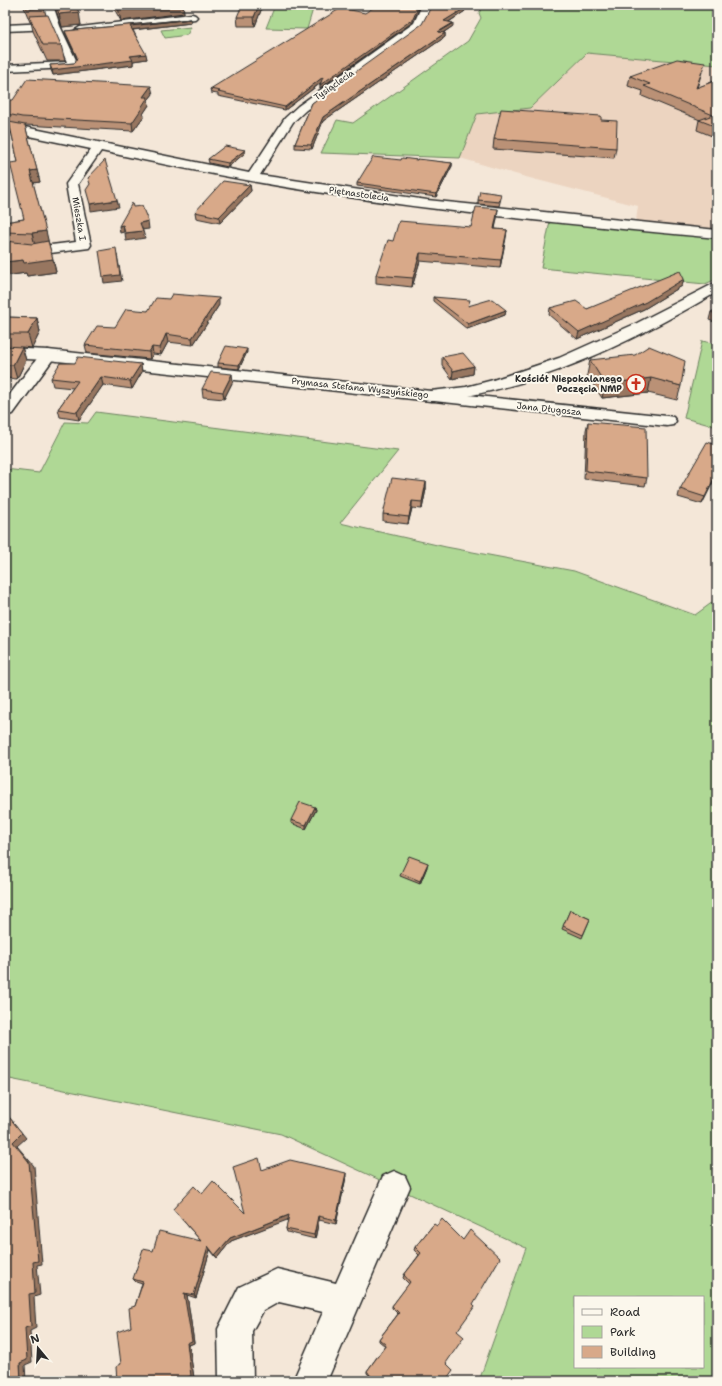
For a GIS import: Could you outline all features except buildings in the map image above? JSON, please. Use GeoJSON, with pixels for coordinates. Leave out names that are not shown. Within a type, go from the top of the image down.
{"type":"FeatureCollection","features":[{"type":"Feature","properties":{"kind":"street"},"geometry":{"type":"LineString","coordinates":[[5,68],[71,65],[72,62],[48,5]]}},
{"type":"Feature","properties":{"kind":"street","name":"Tysiąclecia"},"geometry":{"type":"LineString","coordinates":[[252,178],[289,120],[302,108],[418,25],[427,5]]}},
{"type":"Feature","properties":{"kind":"street"},"geometry":{"type":"LineString","coordinates":[[5,28],[57,29],[192,17]]}},
{"type":"Feature","properties":{"kind":"street","name":"Piętnastolecia"},"geometry":{"type":"LineString","coordinates":[[5,126],[252,178],[352,194],[516,214],[717,234]]}},
{"type":"Feature","properties":{"kind":"street","name":"Mieszka I"},"geometry":{"type":"LineString","coordinates":[[5,250],[35,252],[84,245],[72,184],[99,146]]}},
{"type":"Feature","properties":{"kind":"street","name":"Prymasa Stefana Wyszyńskiego"},"geometry":{"type":"LineString","coordinates":[[5,353],[48,355],[431,396],[456,395],[485,389],[534,373],[598,348],[665,316],[717,286]]}},
{"type":"Feature","properties":{"kind":"street"},"geometry":{"type":"LineString","coordinates":[[5,410],[7,410],[48,355]]}},
{"type":"Feature","properties":{"kind":"street","name":"Jana Długosza"},"geometry":{"type":"LineString","coordinates":[[431,396],[667,421]]}},
{"type":"Feature","properties":{"kind":"street"},"geometry":{"type":"LineString","coordinates":[[310,1381],[394,1187]]}},
{"type":"Feature","properties":{"kind":"street"},"geometry":{"type":"LineString","coordinates":[[236,1381],[235,1329],[251,1299],[277,1285],[344,1301]]}},
{"type":"Feature","properties":{"kind":"shaded area"},"geometry":{"type":"Polygon","coordinates":[[[587,53],[717,65],[717,229],[636,221],[638,206],[522,176],[460,158],[477,114],[530,108],[587,53]]]}},
{"type":"Feature","properties":{"kind":"green space"},"geometry":{"type":"Polygon","coordinates":[[[465,5],[717,5],[717,65],[587,53],[530,108],[477,114],[460,158],[321,153],[337,120],[353,123],[468,41],[481,18],[479,13],[482,8],[465,5]]]}},
{"type":"Feature","properties":{"kind":"green space"},"geometry":{"type":"Polygon","coordinates":[[[274,8],[313,9],[307,29],[266,28],[274,8]]]}},
{"type":"Feature","properties":{"kind":"green space"},"geometry":{"type":"Polygon","coordinates":[[[191,27],[187,35],[165,38],[161,30],[191,27]]]}},
{"type":"Feature","properties":{"kind":"green space"},"geometry":{"type":"Polygon","coordinates":[[[550,221],[717,236],[717,279],[705,284],[541,268],[550,221]]]}},
{"type":"Feature","properties":{"kind":"green space"},"geometry":{"type":"Polygon","coordinates":[[[702,341],[717,344],[717,427],[684,418],[702,341]]]}},
{"type":"Feature","properties":{"kind":"green space"},"geometry":{"type":"Polygon","coordinates":[[[96,412],[398,451],[340,523],[446,547],[574,571],[695,615],[717,599],[717,1381],[479,1381],[526,1248],[281,1134],[5,1078],[5,469],[39,473],[65,422],[88,423],[96,412]]]}},
{"type":"Feature","properties":{"kind":"place","name":"Kościół Niepokalanego Poczęcia NMP"},"geometry":{"type":"Point","coordinates":[636,384]}}]}
